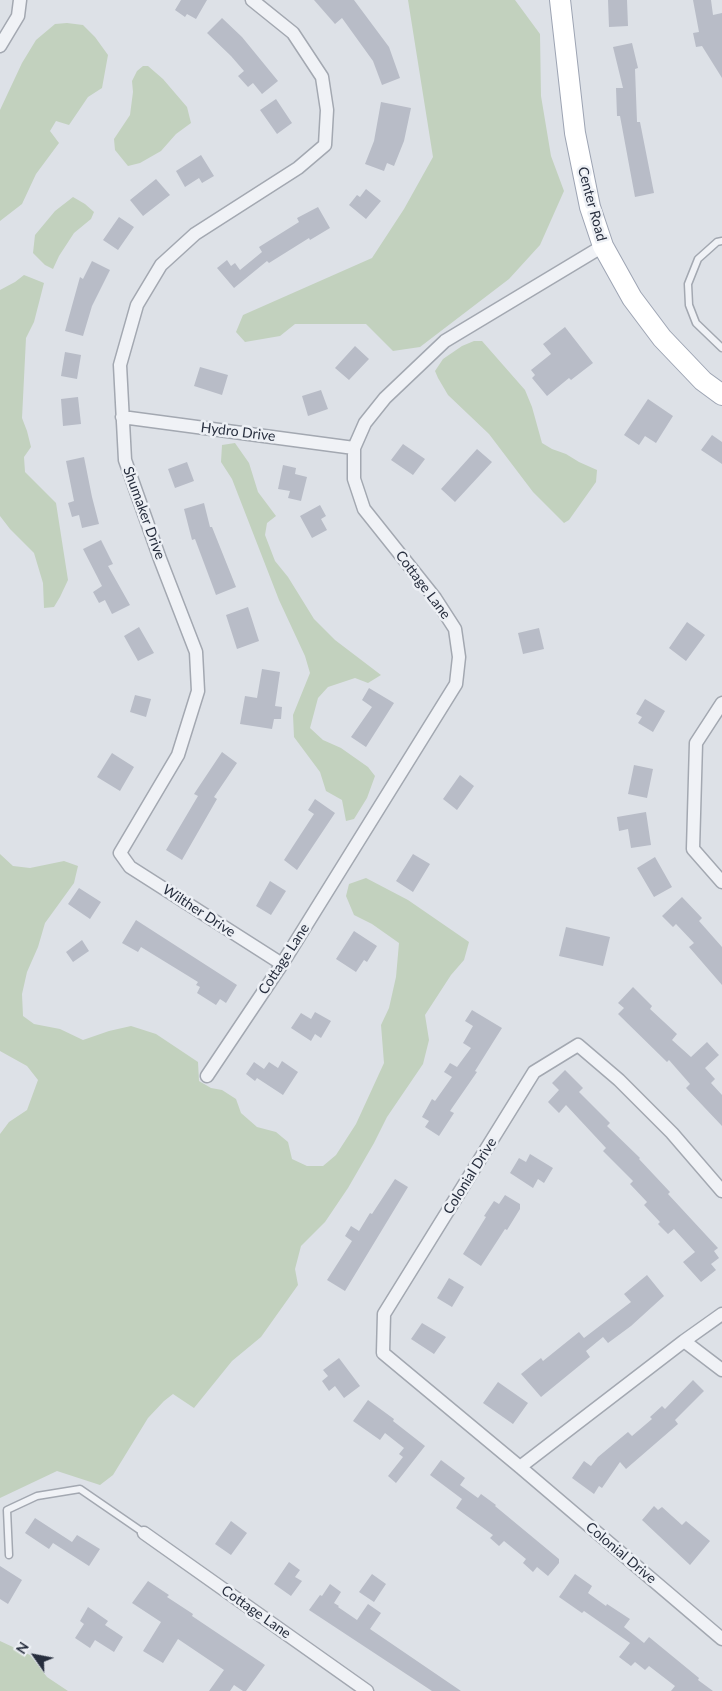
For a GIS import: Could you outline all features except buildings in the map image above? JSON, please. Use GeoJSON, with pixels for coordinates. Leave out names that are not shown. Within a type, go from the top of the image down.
{"type":"FeatureCollection","features":[{"type":"Feature","properties":{"kind":"main road","name":"Center Road"},"geometry":{"type":"LineString","coordinates":[[560,0],[575,134],[590,207],[603,246],[632,298],[662,338],[703,381],[722,395]]}},
{"type":"Feature","properties":{"kind":"street"},"geometry":{"type":"LineString","coordinates":[[0,46],[18,16],[20,0]]}},
{"type":"Feature","properties":{"kind":"street","name":"Shumaker Drive"},"geometry":{"type":"LineString","coordinates":[[120,853],[178,755],[198,691],[196,652],[124,460],[120,364],[137,304],[161,265],[195,234],[298,168],[325,145],[327,110],[322,76],[293,33],[252,0]]}},
{"type":"Feature","properties":{"kind":"street","name":"Cottage Lane"},"geometry":{"type":"LineString","coordinates":[[207,1076],[282,964],[456,684],[459,657],[455,629],[435,598],[364,509],[354,479],[354,448],[365,423],[385,398],[445,341],[603,246]]}},
{"type":"Feature","properties":{"kind":"street","name":"Hydro Drive"},"geometry":{"type":"LineString","coordinates":[[122,417],[354,448]]}},
{"type":"Feature","properties":{"kind":"street"},"geometry":{"type":"LineString","coordinates":[[722,702],[696,743],[693,850],[722,882]]}},
{"type":"Feature","properties":{"kind":"street","name":"Wilther Drive"},"geometry":{"type":"LineString","coordinates":[[120,853],[130,866],[282,964]]}},
{"type":"Feature","properties":{"kind":"street","name":"Colonial Drive"},"geometry":{"type":"LineString","coordinates":[[722,1191],[672,1133],[619,1080],[578,1045],[534,1072],[384,1314],[383,1353],[722,1639]]}},
{"type":"Feature","properties":{"kind":"street"},"geometry":{"type":"LineString","coordinates":[[520,1467],[684,1340],[722,1314]]}},
{"type":"Feature","properties":{"kind":"street"},"geometry":{"type":"LineString","coordinates":[[684,1340],[722,1370]]}},
{"type":"Feature","properties":{"kind":"street","name":"Cottage Lane"},"geometry":{"type":"LineString","coordinates":[[144,1533],[367,1691]]}},
{"type":"Feature","properties":{"kind":"lane"},"geometry":{"type":"LineString","coordinates":[[722,241],[717,242],[698,259],[688,284],[689,305],[696,323],[722,348]]}},
{"type":"Feature","properties":{"kind":"lane"},"geometry":{"type":"LineString","coordinates":[[9,1555],[7,1510],[37,1496],[80,1490],[144,1533]]}},
{"type":"Feature","properties":{"kind":"green space"},"geometry":{"type":"Polygon","coordinates":[[[408,0],[515,0],[540,34],[541,96],[551,156],[564,191],[540,245],[509,279],[420,347],[393,351],[366,324],[295,324],[280,336],[245,342],[236,332],[243,315],[372,258],[404,209],[433,157],[408,0]]]}},
{"type":"Feature","properties":{"kind":"green space"},"geometry":{"type":"Polygon","coordinates":[[[55,24],[83,25],[95,37],[108,55],[102,88],[88,97],[69,125],[56,121],[50,131],[59,143],[36,174],[22,204],[0,221],[0,110],[22,63],[36,40],[55,24]]]}},
{"type":"Feature","properties":{"kind":"green space"},"geometry":{"type":"Polygon","coordinates":[[[143,66],[148,66],[163,79],[187,107],[191,123],[176,134],[161,151],[140,163],[128,166],[115,150],[114,139],[130,115],[133,92],[132,81],[137,71],[143,66]]]}},
{"type":"Feature","properties":{"kind":"green space"},"geometry":{"type":"Polygon","coordinates":[[[73,197],[94,212],[91,219],[74,233],[53,269],[45,265],[33,253],[35,235],[55,211],[73,197]]]}},
{"type":"Feature","properties":{"kind":"green space"},"geometry":{"type":"Polygon","coordinates":[[[24,275],[44,283],[34,322],[26,338],[22,418],[31,447],[24,457],[25,472],[56,503],[68,580],[54,607],[44,608],[43,583],[34,553],[0,516],[0,290],[24,275]]]}},
{"type":"Feature","properties":{"kind":"green space"},"geometry":{"type":"Polygon","coordinates":[[[474,341],[482,341],[525,390],[542,443],[597,470],[596,482],[569,520],[564,523],[533,492],[489,434],[448,395],[438,378],[435,371],[443,359],[462,346],[474,341]]]}},
{"type":"Feature","properties":{"kind":"green space"},"geometry":{"type":"Polygon","coordinates":[[[235,443],[249,463],[258,492],[276,516],[267,523],[265,535],[275,561],[288,577],[314,619],[335,640],[381,675],[368,683],[355,678],[328,687],[318,698],[310,728],[323,740],[341,748],[368,767],[375,776],[367,798],[354,819],[346,821],[342,800],[326,791],[320,772],[294,737],[293,715],[310,673],[305,656],[279,600],[232,479],[221,462],[222,445],[235,443]]]}},
{"type":"Feature","properties":{"kind":"green space"},"geometry":{"type":"Polygon","coordinates":[[[0,854],[13,866],[30,868],[64,861],[78,866],[74,883],[45,923],[38,947],[27,972],[22,994],[23,1016],[34,1024],[60,1029],[83,1040],[131,1026],[156,1034],[198,1062],[199,1081],[211,1088],[222,1090],[236,1099],[241,1113],[257,1127],[276,1132],[288,1142],[292,1159],[307,1166],[323,1166],[336,1155],[356,1124],[384,1063],[381,1025],[389,1008],[396,977],[399,943],[372,924],[354,915],[346,896],[349,884],[366,878],[408,900],[469,942],[464,960],[451,975],[425,1015],[429,1040],[423,1064],[387,1117],[348,1188],[325,1222],[301,1246],[295,1269],[298,1285],[261,1337],[232,1361],[194,1408],[173,1394],[164,1401],[148,1418],[113,1475],[100,1485],[57,1471],[0,1498],[0,1134],[9,1122],[27,1110],[38,1080],[27,1066],[0,1051],[0,854]]]}},
{"type":"Feature","properties":{"kind":"green space"},"geometry":{"type":"Polygon","coordinates":[[[0,1641],[30,1655],[47,1677],[68,1691],[0,1691],[0,1641]]]}}]}
